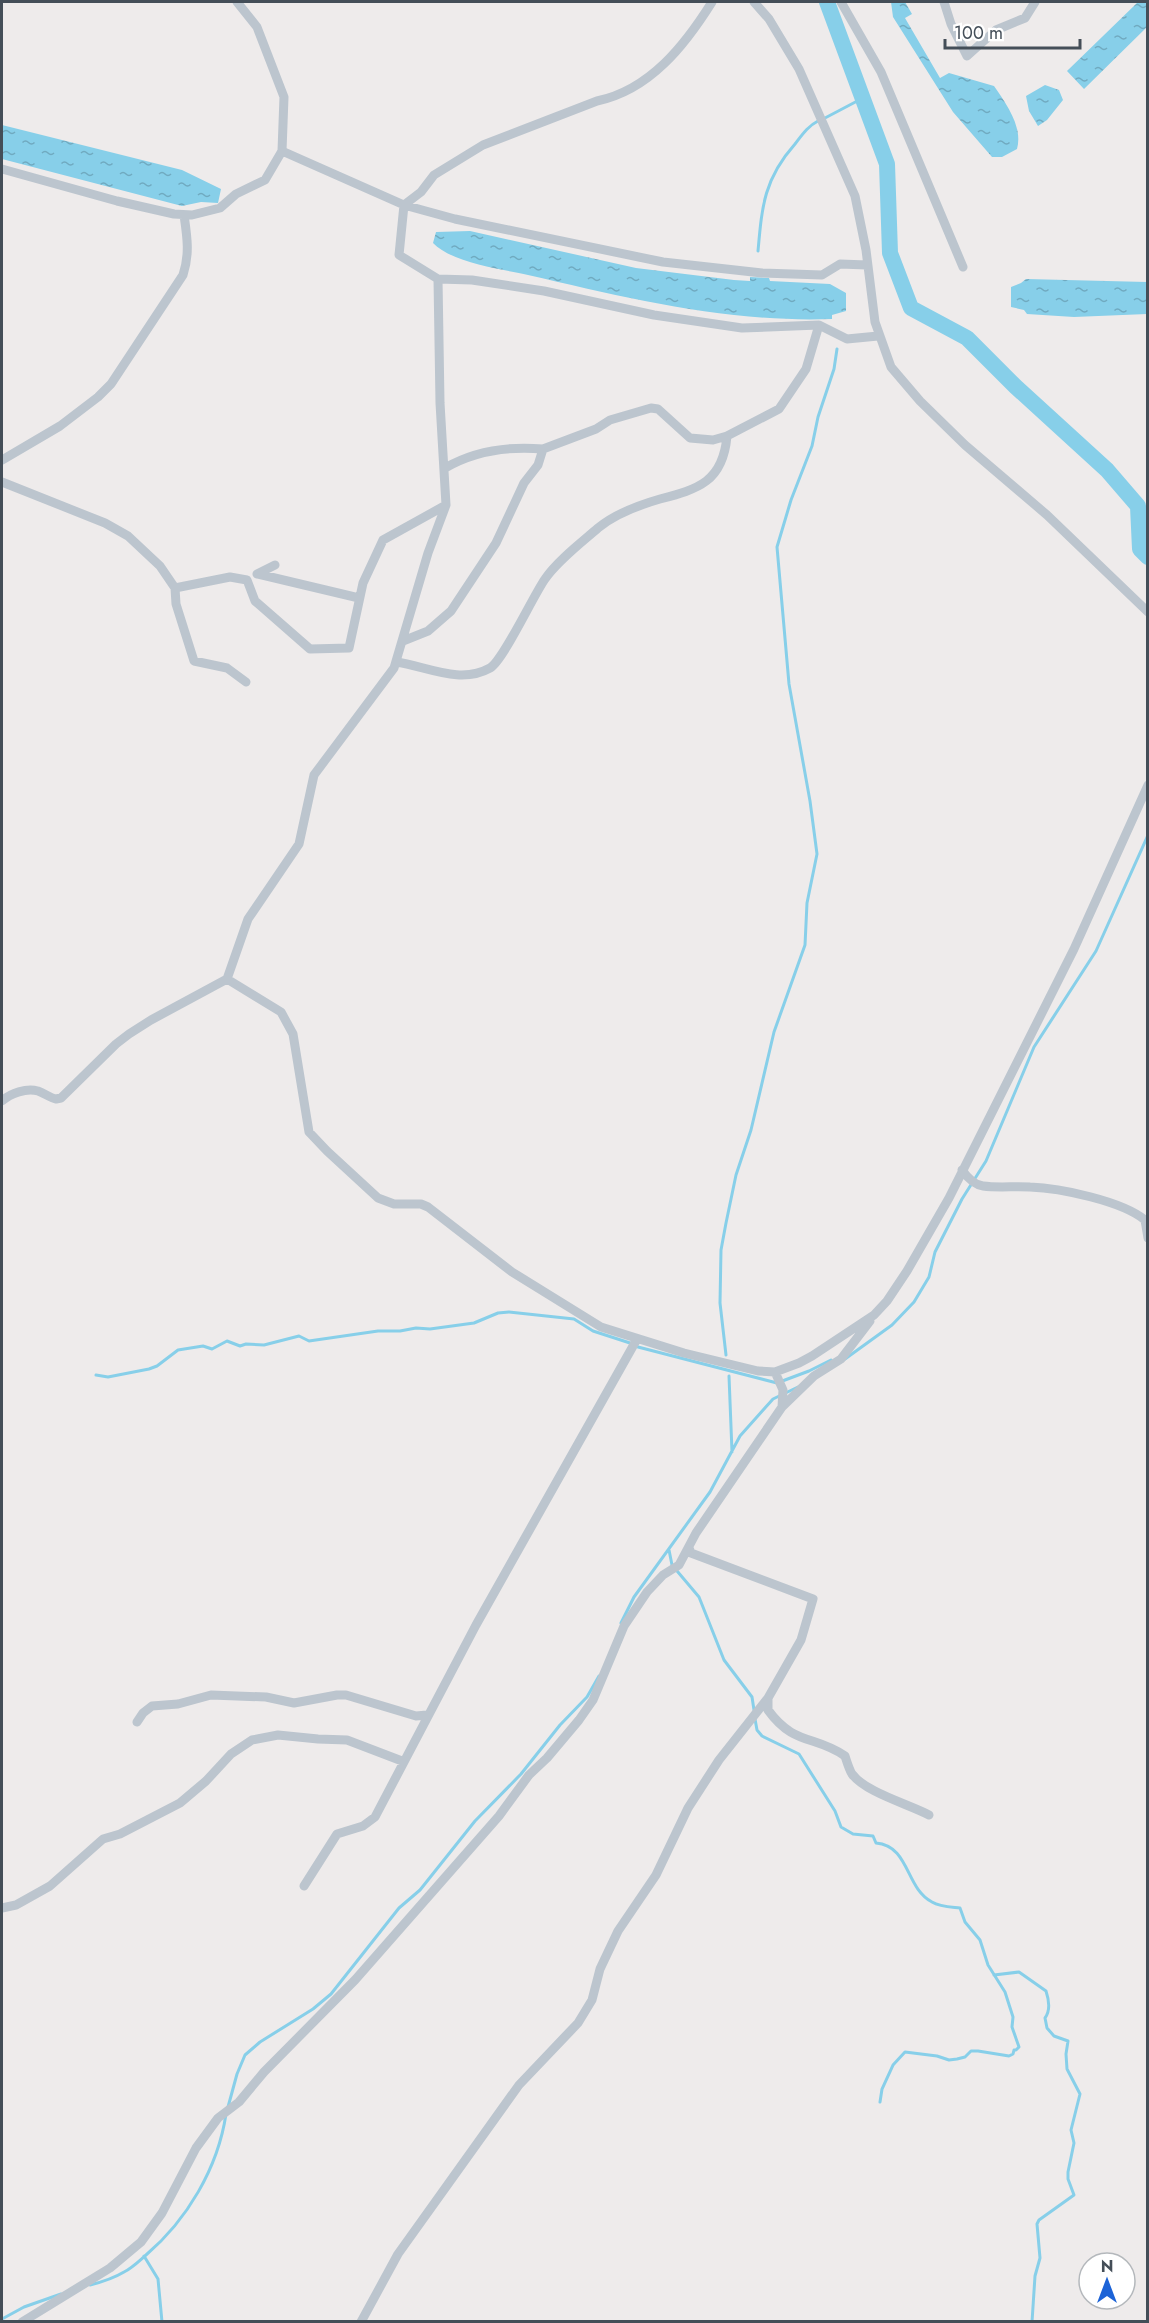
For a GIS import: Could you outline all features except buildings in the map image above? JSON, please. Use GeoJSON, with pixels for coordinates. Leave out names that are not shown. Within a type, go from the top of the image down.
{"type":"FeatureCollection","features":[{"type":"Feature","properties":{"kind":"street"},"geometry":{"type":"LineString","coordinates":[[2,169],[117,201],[184,215],[201,214],[220,208],[236,194],[264,180],[282,151],[284,97],[257,27],[237,2]]}},
{"type":"Feature","properties":{"kind":"street"},"geometry":{"type":"LineString","coordinates":[[712,2],[669,61],[640,83],[609,99],[597,101],[572,113],[483,145],[434,175],[421,192],[404,205],[399,255],[438,279],[472,280],[544,291],[654,315],[742,328],[819,325],[847,339],[878,336]]}},
{"type":"Feature","properties":{"kind":"street"},"geometry":{"type":"LineString","coordinates":[[754,2],[799,69],[840,160],[859,210],[878,336],[891,367],[920,401],[965,445],[1047,515],[1148,612]]}},
{"type":"Feature","properties":{"kind":"street"},"geometry":{"type":"LineString","coordinates":[[841,2],[881,72],[963,267]]}},
{"type":"Feature","properties":{"kind":"street"},"geometry":{"type":"LineString","coordinates":[[944,2],[951,24],[967,56],[996,30],[1025,18],[1035,2]]}},
{"type":"Feature","properties":{"kind":"street"},"geometry":{"type":"LineString","coordinates":[[282,151],[404,205],[455,219],[663,262],[762,273],[822,275],[840,264],[867,265]]}},
{"type":"Feature","properties":{"kind":"street"},"geometry":{"type":"LineString","coordinates":[[2,460],[60,426],[111,384],[183,274],[187,262],[188,246],[184,215]]}},
{"type":"Feature","properties":{"kind":"street"},"geometry":{"type":"LineString","coordinates":[[2,1101],[10,1094],[30,1091],[42,1092],[56,1100],[61,1098],[129,1034],[227,978],[248,919],[299,844],[314,775],[394,668],[428,553],[446,505],[440,403],[438,279]]}},
{"type":"Feature","properties":{"kind":"street"},"geometry":{"type":"LineString","coordinates":[[445,468],[483,451],[543,448],[596,429],[610,420],[651,408],[658,409],[690,438],[713,440],[727,436],[779,409],[806,369],[819,325]]}},
{"type":"Feature","properties":{"kind":"street"},"geometry":{"type":"LineString","coordinates":[[396,662],[453,674],[469,674],[493,667],[546,576],[613,518],[659,499],[684,494],[706,482],[718,467],[727,436]]}},
{"type":"Feature","properties":{"kind":"street"},"geometry":{"type":"LineString","coordinates":[[403,641],[428,631],[452,611],[496,543],[524,483],[538,465],[543,448]]}},
{"type":"Feature","properties":{"kind":"street"},"geometry":{"type":"LineString","coordinates":[[2,482],[121,531],[160,566],[175,588],[176,604],[194,661],[227,668],[246,682]]}},
{"type":"Feature","properties":{"kind":"street"},"geometry":{"type":"LineString","coordinates":[[247,580],[255,601],[310,649],[349,648],[363,583],[383,540],[446,505]]}},
{"type":"Feature","properties":{"kind":"street"},"geometry":{"type":"LineString","coordinates":[[175,588],[230,577],[247,580],[275,565]]}},
{"type":"Feature","properties":{"kind":"street"},"geometry":{"type":"LineString","coordinates":[[258,574],[360,598]]}},
{"type":"Feature","properties":{"kind":"street"},"geometry":{"type":"LineString","coordinates":[[22,2322],[110,2268],[141,2242],[162,2213],[196,2148],[218,2118],[239,2102],[294,2041],[355,1980],[499,1816],[529,1775],[547,1758],[579,1720],[593,1700],[624,1626],[656,1581],[679,1565],[696,1533],[782,1407],[814,1376],[840,1359],[887,1301],[903,1279],[936,1223],[1074,949],[1148,785]]}},
{"type":"Feature","properties":{"kind":"street"},"geometry":{"type":"LineString","coordinates":[[227,978],[281,1012],[288,1022],[293,1034],[309,1132],[327,1151],[378,1198],[394,1204],[421,1204],[428,1207],[486,1254],[554,1300],[601,1327],[637,1340],[720,1363],[775,1372],[806,1360],[874,1315]]}},
{"type":"Feature","properties":{"kind":"street"},"geometry":{"type":"LineString","coordinates":[[962,1170],[966,1176],[981,1186],[1062,1190],[1129,1210],[1146,1220],[1148,1238]]}},
{"type":"Feature","properties":{"kind":"street"},"geometry":{"type":"LineString","coordinates":[[304,1887],[337,1834],[363,1826],[375,1817],[427,1715],[637,1340]]}},
{"type":"Feature","properties":{"kind":"street"},"geometry":{"type":"LineString","coordinates":[[775,1372],[783,1390],[782,1407]]}},
{"type":"Feature","properties":{"kind":"street"},"geometry":{"type":"LineString","coordinates":[[361,2322],[398,2254],[519,2085],[578,2023],[592,2000],[600,1969],[618,1931],[656,1875],[688,1808],[718,1760],[768,1698],[801,1640],[813,1599],[691,1553],[689,1548]]}},
{"type":"Feature","properties":{"kind":"street"},"geometry":{"type":"LineString","coordinates":[[137,1722],[152,1706],[178,1704],[211,1695],[225,1694],[294,1702],[346,1695],[416,1716],[427,1715]]}},
{"type":"Feature","properties":{"kind":"street"},"geometry":{"type":"LineString","coordinates":[[768,1698],[768,1710],[784,1729],[798,1737],[838,1751],[845,1756],[851,1772],[864,1786],[910,1804],[929,1815]]}},
{"type":"Feature","properties":{"kind":"street"},"geometry":{"type":"LineString","coordinates":[[2,1908],[16,1905],[50,1886],[103,1839],[120,1834],[180,1803],[206,1781],[231,1754],[252,1740],[278,1735],[348,1740],[402,1761]]}},
{"type":"Feature","properties":{"kind":"water"},"geometry":{"type":"Polygon","coordinates":[[[891,2],[905,2],[912,14],[905,18],[940,78],[949,73],[994,86],[1009,108],[1016,124],[1017,149],[1002,157],[992,157],[953,112],[893,17],[891,2]]]}},
{"type":"Feature","properties":{"kind":"water"},"geometry":{"type":"Polygon","coordinates":[[[1138,2],[1147,2],[1147,27],[1084,89],[1067,71],[1138,2]]]}},
{"type":"Feature","properties":{"kind":"water"},"geometry":{"type":"Polygon","coordinates":[[[1045,85],[1059,90],[1063,100],[1047,120],[1038,126],[1029,111],[1026,96],[1045,85]]]}},
{"type":"Feature","properties":{"kind":"water"},"geometry":{"type":"Polygon","coordinates":[[[2,125],[182,170],[221,189],[218,203],[201,202],[182,206],[2,159],[2,125]]]}},
{"type":"Feature","properties":{"kind":"water"},"geometry":{"type":"Polygon","coordinates":[[[470,231],[636,268],[734,280],[750,281],[750,277],[769,278],[770,281],[830,284],[846,293],[846,311],[832,315],[832,319],[793,319],[755,317],[678,307],[478,264],[452,256],[433,243],[436,232],[470,231]]]}},
{"type":"Feature","properties":{"kind":"water"},"geometry":{"type":"Polygon","coordinates":[[[1026,279],[1147,282],[1147,314],[1074,317],[1027,314],[1024,310],[1011,307],[1011,287],[1026,279]]]}},
{"type":"Feature","properties":{"kind":"waterway"},"geometry":{"type":"LineString","coordinates":[[827,2],[887,164],[890,253],[911,308],[967,338],[1016,387],[1107,470],[1138,506],[1140,549],[1148,557]]}},
{"type":"Feature","properties":{"kind":"waterway"},"geometry":{"type":"LineString","coordinates":[[825,118],[863,98]]}},
{"type":"Feature","properties":{"kind":"waterway"},"geometry":{"type":"LineString","coordinates":[[758,251],[763,207],[771,181],[785,157],[805,131],[818,121]]}},
{"type":"Feature","properties":{"kind":"waterway"},"geometry":{"type":"LineString","coordinates":[[726,1355],[720,1303],[721,1250],[736,1175],[751,1130],[774,1032],[805,945],[807,903],[817,854],[789,684],[777,547],[791,500],[812,446],[818,417],[834,369],[837,349]]}},
{"type":"Feature","properties":{"kind":"waterway"},"geometry":{"type":"LineString","coordinates":[[845,1359],[892,1325],[914,1302],[929,1277],[935,1252],[962,1199],[986,1161],[1034,1047],[1096,951],[1148,835]]}},
{"type":"Feature","properties":{"kind":"waterway"},"geometry":{"type":"LineString","coordinates":[[96,1375],[108,1377],[149,1369],[157,1366],[178,1350],[203,1346],[212,1349],[227,1341],[240,1346],[264,1345],[299,1336],[309,1341],[378,1331],[430,1329],[474,1323],[498,1313],[509,1312],[574,1319],[593,1331],[630,1343]]}},
{"type":"Feature","properties":{"kind":"waterway"},"geometry":{"type":"LineString","coordinates":[[638,1347],[777,1383],[831,1360]]}},
{"type":"Feature","properties":{"kind":"waterway"},"geometry":{"type":"LineString","coordinates":[[729,1376],[732,1452]]}},
{"type":"Feature","properties":{"kind":"waterway"},"geometry":{"type":"LineString","coordinates":[[621,1623],[634,1597],[710,1492],[740,1436],[773,1399],[798,1387]]}},
{"type":"Feature","properties":{"kind":"waterway"},"geometry":{"type":"LineString","coordinates":[[669,1550],[672,1565],[699,1597],[724,1660],[752,1697],[754,1710]]}},
{"type":"Feature","properties":{"kind":"waterway"},"geometry":{"type":"LineString","coordinates":[[228,2107],[245,2055],[260,2042],[313,2009],[331,1994],[399,1908],[420,1890],[475,1821],[521,1774],[560,1725],[587,1697],[599,1676]]}},
{"type":"Feature","properties":{"kind":"waterway"},"geometry":{"type":"LineString","coordinates":[[755,1719],[757,1730],[762,1736],[799,1754],[835,1811],[841,1827],[853,1834],[873,1836],[876,1843],[887,1846],[895,1852],[902,1859],[923,1896],[942,1906],[960,1908],[965,1922],[980,1940],[988,1965],[1005,1992],[1013,2017],[1012,2027],[1019,2047],[1014,2050],[1013,2054],[1009,2056],[971,2051],[965,2057],[949,2060],[905,2052],[893,2065],[882,2089],[880,2102]]}},
{"type":"Feature","properties":{"kind":"waterway"},"geometry":{"type":"LineString","coordinates":[[994,1975],[1019,1972],[1046,1991],[1049,2005],[1045,2018],[1047,2028],[1054,2036],[1068,2041],[1067,2069],[1080,2094],[1071,2130],[1074,2143],[1068,2172],[1074,2195],[1039,2220],[1037,2224],[1040,2258],[1035,2276],[1032,2322]]}},
{"type":"Feature","properties":{"kind":"waterway"},"geometry":{"type":"LineString","coordinates":[[90,2285],[112,2278],[130,2268],[175,2226],[208,2173],[216,2154],[226,2114]]}},
{"type":"Feature","properties":{"kind":"waterway"},"geometry":{"type":"LineString","coordinates":[[144,2256],[158,2279],[162,2322]]}},
{"type":"Feature","properties":{"kind":"waterway"},"geometry":{"type":"LineString","coordinates":[[2,2319],[24,2307],[61,2294]]}}]}
